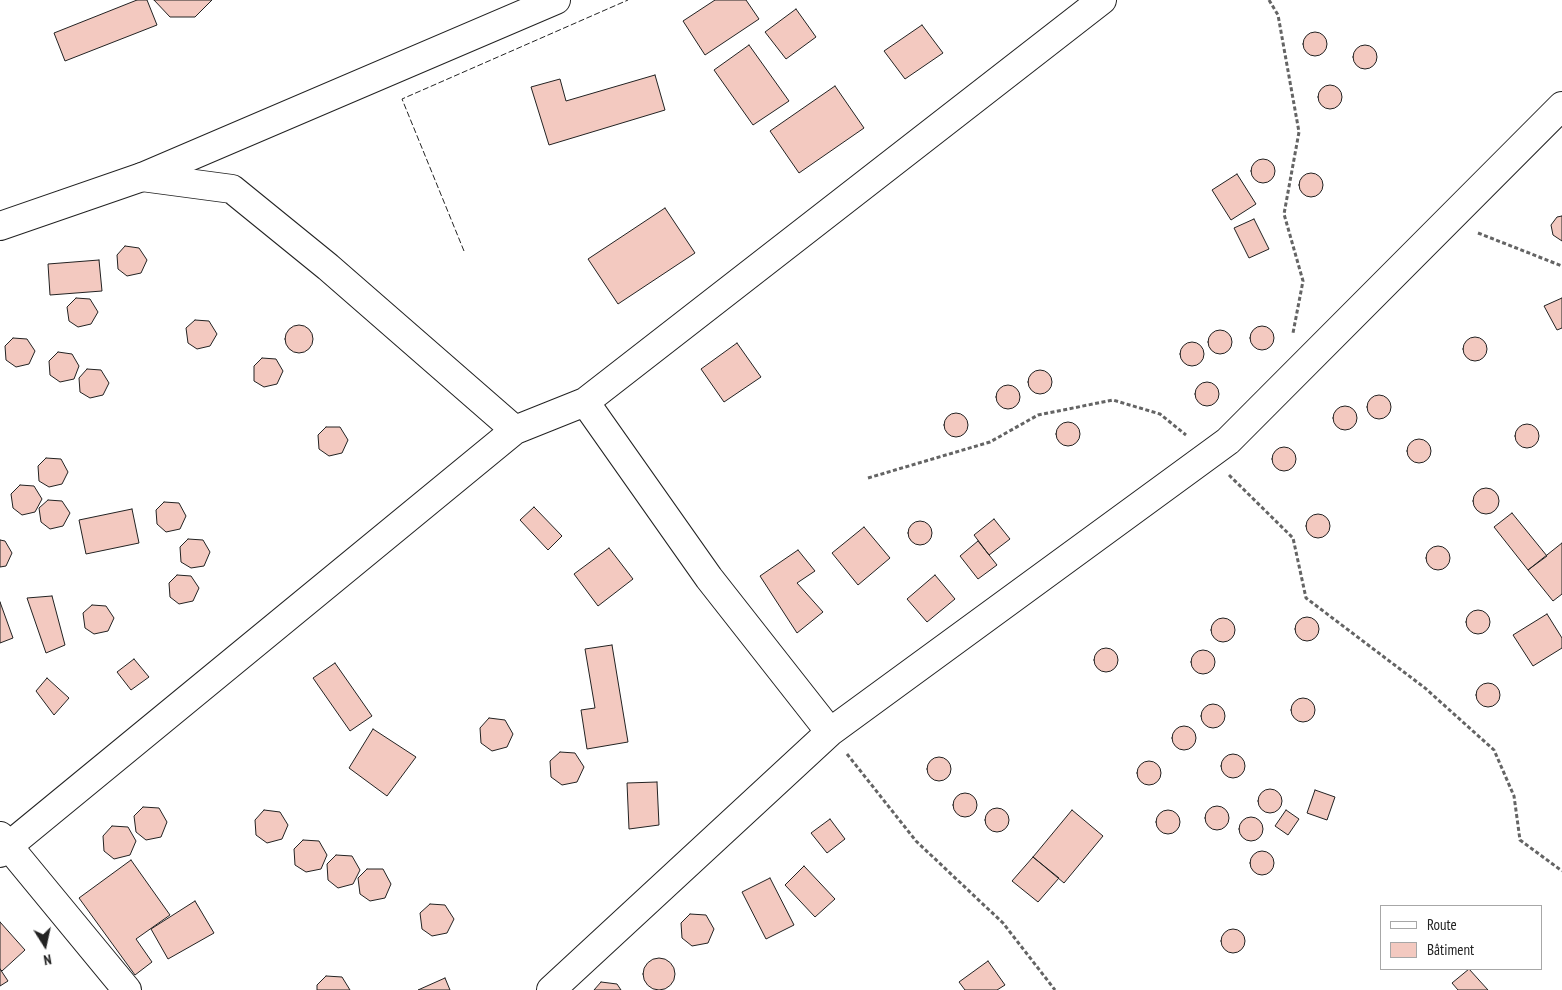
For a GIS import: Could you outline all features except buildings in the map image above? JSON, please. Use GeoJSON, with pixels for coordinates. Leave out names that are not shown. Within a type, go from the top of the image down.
{"type":"FeatureCollection","features":[{"type":"Feature","properties":{"kind":"street"},"geometry":{"type":"LineString","coordinates":[[0,226],[142,177],[556,0]]}},
{"type":"Feature","properties":{"kind":"street"},"geometry":{"type":"LineString","coordinates":[[127,990],[3,845],[515,430],[585,402],[1102,0]]}},
{"type":"Feature","properties":{"kind":"street"},"geometry":{"type":"LineString","coordinates":[[551,990],[830,732],[1228,441],[1562,106]]}},
{"type":"Feature","properties":{"kind":"street"},"geometry":{"type":"LineString","coordinates":[[142,177],[232,189],[328,267],[515,430]]}},
{"type":"Feature","properties":{"kind":"street"},"geometry":{"type":"LineString","coordinates":[[585,402],[709,578],[830,732]]}},
{"type":"Feature","properties":{"kind":"path"},"geometry":{"type":"LineString","coordinates":[[1269,0],[1278,15],[1299,132],[1284,214],[1303,280],[1292,338]]}},
{"type":"Feature","properties":{"kind":"path"},"geometry":{"type":"LineString","coordinates":[[1447,221],[1562,266]]}},
{"type":"Feature","properties":{"kind":"path"},"geometry":{"type":"LineString","coordinates":[[868,478],[990,442],[1038,415],[1113,400],[1160,414],[1209,454],[1293,538],[1306,598],[1425,688],[1494,750],[1514,796],[1520,840],[1562,871]]}},
{"type":"Feature","properties":{"kind":"path"},"geometry":{"type":"LineString","coordinates":[[830,732],[916,841],[1003,923],[1055,990]]}},
{"type":"Feature","properties":{"kind":"fence"},"geometry":{"type":"LineString","coordinates":[[464,251],[402,99],[628,0]]}}]}
